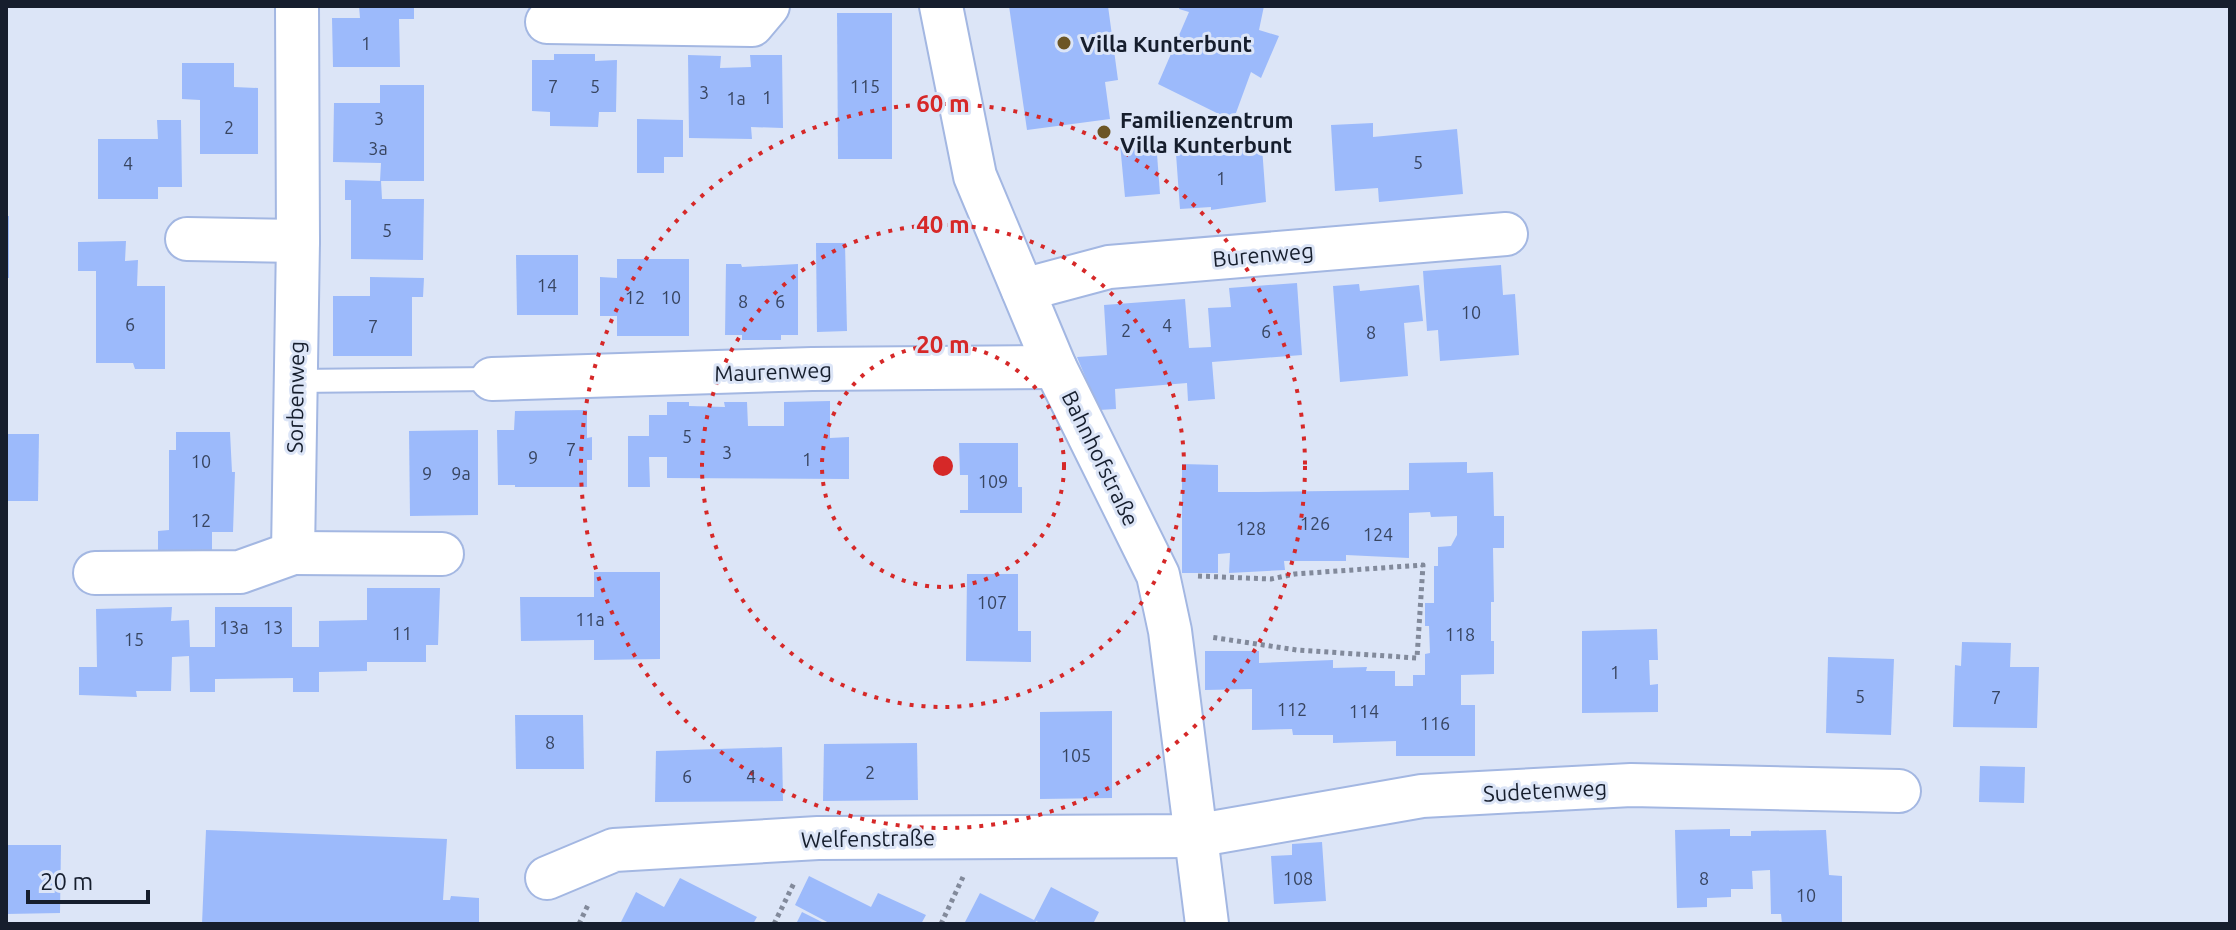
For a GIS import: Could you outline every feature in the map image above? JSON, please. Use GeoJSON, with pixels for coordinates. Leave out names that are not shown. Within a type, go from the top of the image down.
{"type":"FeatureCollection","features":[{"type":"Feature","properties":{"kind":"street","name":"Sorbenweg"},"geometry":{"type":"LineString","coordinates":[[293,553],[298,241],[297,6]]}},
{"type":"Feature","properties":{"kind":"street"},"geometry":{"type":"LineString","coordinates":[[547,22],[752,25],[768,6]]}},
{"type":"Feature","properties":{"kind":"street","name":"Bahnhofstraße"},"geometry":{"type":"LineString","coordinates":[[941,6],[975,176],[1055,367],[1158,575],[1170,631],[1207,924]]}},
{"type":"Feature","properties":{"kind":"street","name":"Burenweg"},"geometry":{"type":"LineString","coordinates":[[1023,290],[1109,267],[1506,234]]}},
{"type":"Feature","properties":{"kind":"street"},"geometry":{"type":"LineString","coordinates":[[187,239],[298,241]]}},
{"type":"Feature","properties":{"kind":"street","name":"Maurenweg"},"geometry":{"type":"LineString","coordinates":[[492,379],[812,369],[1055,367]]}},
{"type":"Feature","properties":{"kind":"street"},"geometry":{"type":"LineString","coordinates":[[95,573],[240,572],[293,553],[442,554]]}},
{"type":"Feature","properties":{"kind":"street","name":"Sudetenweg"},"geometry":{"type":"LineString","coordinates":[[1194,836],[1422,796],[1631,785],[1899,791]]}},
{"type":"Feature","properties":{"kind":"street","name":"Welfenstraße"},"geometry":{"type":"LineString","coordinates":[[547,878],[614,850],[818,838],[1194,836]]}},
{"type":"Feature","properties":{"kind":"lane"},"geometry":{"type":"LineString","coordinates":[[295,381],[492,379]]}},
{"type":"Feature","properties":{"kind":"path"},"geometry":{"type":"LineString","coordinates":[[1158,575],[1271,579],[1295,574],[1423,565],[1417,658],[1297,650],[1170,631]]}},
{"type":"Feature","properties":{"kind":"building"},"geometry":{"type":"Polygon","coordinates":[[[359,6],[414,6],[414,19],[399,19],[400,67],[333,67],[332,18],[360,18],[359,6]]]}},
{"type":"Feature","properties":{"kind":"building","name":"Villa Kunterbunt"},"geometry":{"type":"Polygon","coordinates":[[[1009,6],[1108,6],[1118,80],[1105,82],[1110,119],[1027,130],[1009,6]]]}},
{"type":"Feature","properties":{"kind":"building"},"geometry":{"type":"Polygon","coordinates":[[[1180,6],[1264,6],[1259,30],[1279,36],[1261,78],[1251,72],[1233,121],[1158,84],[1189,12],[1179,9],[1180,6]]]}},
{"type":"Feature","properties":{"kind":"building"},"geometry":{"type":"Polygon","coordinates":[[[837,13],[892,13],[892,159],[838,159],[837,13]]]}},
{"type":"Feature","properties":{"kind":"building"},"geometry":{"type":"Polygon","coordinates":[[[554,54],[595,54],[595,61],[617,60],[616,112],[599,112],[598,127],[550,126],[550,112],[532,111],[532,60],[554,60],[554,54]]]}},
{"type":"Feature","properties":{"kind":"building"},"geometry":{"type":"Polygon","coordinates":[[[688,55],[721,56],[720,68],[751,67],[750,55],[782,55],[783,128],[751,127],[752,139],[689,138],[688,55]]]}},
{"type":"Feature","properties":{"kind":"building"},"geometry":{"type":"Polygon","coordinates":[[[182,63],[234,63],[234,87],[258,88],[258,154],[200,154],[200,100],[182,99],[182,63]]]}},
{"type":"Feature","properties":{"kind":"building"},"geometry":{"type":"Polygon","coordinates":[[[380,85],[424,85],[424,181],[380,181],[381,163],[333,162],[334,103],[380,103],[380,85]]]}},
{"type":"Feature","properties":{"kind":"building"},"geometry":{"type":"Polygon","coordinates":[[[637,119],[683,120],[683,157],[664,157],[664,173],[637,173],[637,119]]]}},
{"type":"Feature","properties":{"kind":"building"},"geometry":{"type":"Polygon","coordinates":[[[157,120],[181,120],[182,187],[158,187],[158,199],[98,199],[98,139],[158,139],[157,120]]]}},
{"type":"Feature","properties":{"kind":"building"},"geometry":{"type":"Polygon","coordinates":[[[1373,123],[1373,137],[1457,129],[1463,194],[1379,202],[1378,188],[1335,191],[1331,125],[1373,123]]]}},
{"type":"Feature","properties":{"kind":"building"},"geometry":{"type":"Polygon","coordinates":[[[1156,141],[1160,194],[1125,197],[1120,144],[1156,141]]]}},
{"type":"Feature","properties":{"kind":"building"},"geometry":{"type":"Polygon","coordinates":[[[1262,147],[1266,202],[1211,210],[1211,207],[1180,209],[1176,154],[1262,147]]]}},
{"type":"Feature","properties":{"kind":"building"},"geometry":{"type":"Polygon","coordinates":[[[345,180],[381,181],[382,199],[424,199],[423,260],[351,259],[351,200],[345,200],[345,180]]]}},
{"type":"Feature","properties":{"kind":"building"},"geometry":{"type":"Polygon","coordinates":[[[6,216],[9,216],[9,278],[6,278],[6,216]]]}},
{"type":"Feature","properties":{"kind":"building"},"geometry":{"type":"Polygon","coordinates":[[[126,241],[125,261],[138,260],[137,286],[165,286],[165,369],[135,369],[133,363],[96,363],[96,271],[78,271],[78,242],[126,241]]]}},
{"type":"Feature","properties":{"kind":"building"},"geometry":{"type":"Polygon","coordinates":[[[816,243],[845,243],[847,331],[817,332],[816,243]]]}},
{"type":"Feature","properties":{"kind":"building"},"geometry":{"type":"Polygon","coordinates":[[[516,255],[578,255],[578,315],[517,315],[516,255]]]}},
{"type":"Feature","properties":{"kind":"building"},"geometry":{"type":"Polygon","coordinates":[[[617,259],[689,259],[689,336],[617,336],[617,316],[600,316],[600,277],[617,278],[617,259]]]}},
{"type":"Feature","properties":{"kind":"building"},"geometry":{"type":"Polygon","coordinates":[[[726,264],[741,264],[742,267],[798,264],[798,335],[781,335],[781,340],[742,340],[742,335],[725,335],[726,264]]]}},
{"type":"Feature","properties":{"kind":"building"},"geometry":{"type":"Polygon","coordinates":[[[1501,265],[1503,295],[1515,294],[1519,355],[1440,361],[1438,330],[1427,331],[1423,271],[1501,265]]]}},
{"type":"Feature","properties":{"kind":"building"},"geometry":{"type":"Polygon","coordinates":[[[370,277],[424,278],[423,297],[412,297],[412,356],[333,356],[333,296],[370,296],[370,277]]]}},
{"type":"Feature","properties":{"kind":"building"},"geometry":{"type":"Polygon","coordinates":[[[1297,283],[1302,355],[1212,362],[1215,399],[1188,401],[1187,383],[1115,389],[1116,409],[1099,410],[1077,357],[1107,355],[1104,305],[1185,299],[1189,348],[1211,347],[1208,308],[1231,307],[1229,288],[1297,283]]]}},
{"type":"Feature","properties":{"kind":"building"},"geometry":{"type":"Polygon","coordinates":[[[1359,284],[1360,291],[1419,285],[1423,321],[1404,323],[1408,376],[1340,382],[1333,286],[1359,284]]]}},
{"type":"Feature","properties":{"kind":"building"},"geometry":{"type":"Polygon","coordinates":[[[830,401],[830,438],[849,437],[849,479],[667,478],[667,457],[649,457],[650,487],[628,487],[628,436],[649,436],[649,415],[667,415],[667,402],[725,407],[724,402],[747,402],[748,426],[784,426],[784,402],[830,401]]]}},
{"type":"Feature","properties":{"kind":"building"},"geometry":{"type":"Polygon","coordinates":[[[587,410],[587,438],[592,437],[592,460],[587,460],[587,487],[498,485],[497,430],[514,430],[515,411],[587,410]]]}},
{"type":"Feature","properties":{"kind":"building"},"geometry":{"type":"Polygon","coordinates":[[[478,430],[478,515],[410,516],[409,431],[478,430]]]}},
{"type":"Feature","properties":{"kind":"building"},"geometry":{"type":"Polygon","coordinates":[[[176,432],[230,432],[232,472],[235,472],[233,532],[212,532],[212,550],[158,550],[158,531],[169,530],[169,450],[176,450],[176,432]]]}},
{"type":"Feature","properties":{"kind":"building"},"geometry":{"type":"Polygon","coordinates":[[[6,434],[39,434],[38,501],[6,501],[6,434]]]}},
{"type":"Feature","properties":{"kind":"building"},"geometry":{"type":"Polygon","coordinates":[[[959,443],[1018,443],[1018,487],[1022,487],[1022,513],[960,513],[960,510],[968,510],[968,475],[960,475],[959,443]]]}},
{"type":"Feature","properties":{"kind":"building"},"geometry":{"type":"Polygon","coordinates":[[[1467,462],[1467,473],[1493,472],[1494,516],[1504,516],[1504,548],[1493,548],[1491,641],[1494,641],[1494,674],[1461,675],[1461,705],[1475,705],[1475,756],[1396,756],[1396,741],[1333,743],[1333,735],[1293,735],[1292,729],[1252,730],[1252,689],[1205,690],[1205,651],[1259,651],[1259,663],[1333,660],[1333,668],[1367,667],[1366,671],[1395,671],[1395,686],[1413,686],[1413,675],[1425,675],[1425,654],[1430,653],[1425,603],[1434,603],[1434,566],[1438,566],[1438,547],[1451,546],[1457,535],[1457,516],[1431,517],[1430,512],[1409,513],[1409,558],[1346,555],[1346,561],[1284,561],[1285,570],[1229,573],[1230,553],[1218,554],[1218,573],[1182,573],[1182,464],[1218,465],[1218,492],[1258,492],[1409,490],[1409,463],[1467,462]]]}},
{"type":"Feature","properties":{"kind":"building"},"geometry":{"type":"Polygon","coordinates":[[[594,572],[660,572],[660,659],[594,660],[594,640],[521,641],[520,597],[594,597],[594,572]]]}},
{"type":"Feature","properties":{"kind":"building"},"geometry":{"type":"Polygon","coordinates":[[[967,574],[1018,574],[1018,631],[1031,631],[1031,662],[966,661],[967,574]]]}},
{"type":"Feature","properties":{"kind":"building"},"geometry":{"type":"Polygon","coordinates":[[[367,588],[440,588],[438,645],[426,645],[426,662],[367,662],[367,671],[319,672],[319,692],[293,692],[293,678],[215,679],[215,692],[190,692],[189,656],[172,657],[171,691],[136,691],[137,697],[79,695],[79,667],[97,667],[96,609],[172,607],[171,621],[189,620],[190,647],[215,647],[215,607],[292,607],[292,647],[319,647],[319,621],[367,620],[367,588]]]}},
{"type":"Feature","properties":{"kind":"building"},"geometry":{"type":"Polygon","coordinates":[[[1657,629],[1658,660],[1649,660],[1650,685],[1658,684],[1658,712],[1582,713],[1582,631],[1657,629]]]}},
{"type":"Feature","properties":{"kind":"building"},"geometry":{"type":"Polygon","coordinates":[[[1962,642],[2011,643],[2010,667],[2039,667],[2037,728],[1953,727],[1955,665],[1961,666],[1962,642]]]}},
{"type":"Feature","properties":{"kind":"building"},"geometry":{"type":"Polygon","coordinates":[[[1828,657],[1894,659],[1891,735],[1826,733],[1828,657]]]}},
{"type":"Feature","properties":{"kind":"building"},"geometry":{"type":"Polygon","coordinates":[[[1112,711],[1112,798],[1040,799],[1040,712],[1112,711]]]}},
{"type":"Feature","properties":{"kind":"building"},"geometry":{"type":"Polygon","coordinates":[[[515,715],[583,715],[584,769],[516,769],[515,715]]]}},
{"type":"Feature","properties":{"kind":"building"},"geometry":{"type":"Polygon","coordinates":[[[917,743],[918,800],[823,801],[824,744],[917,743]]]}},
{"type":"Feature","properties":{"kind":"building"},"geometry":{"type":"Polygon","coordinates":[[[782,747],[783,801],[655,802],[656,751],[782,747]]]}},
{"type":"Feature","properties":{"kind":"building"},"geometry":{"type":"Polygon","coordinates":[[[1980,766],[2025,767],[2024,803],[1979,802],[1980,766]]]}},
{"type":"Feature","properties":{"kind":"building"},"geometry":{"type":"Polygon","coordinates":[[[1730,829],[1730,836],[1751,836],[1751,831],[1826,830],[1829,875],[1842,876],[1842,924],[1782,924],[1781,914],[1771,914],[1770,870],[1752,871],[1753,889],[1731,889],[1731,897],[1707,898],[1707,907],[1677,908],[1675,830],[1730,829]]]}},
{"type":"Feature","properties":{"kind":"building"},"geometry":{"type":"Polygon","coordinates":[[[206,830],[447,839],[443,900],[450,900],[451,896],[479,898],[479,924],[202,924],[206,830]]]}},
{"type":"Feature","properties":{"kind":"building"},"geometry":{"type":"Polygon","coordinates":[[[1322,842],[1326,901],[1274,904],[1271,856],[1292,855],[1292,844],[1322,842]]]}},
{"type":"Feature","properties":{"kind":"building"},"geometry":{"type":"Polygon","coordinates":[[[6,845],[61,845],[60,913],[6,914],[6,845]]]}},
{"type":"Feature","properties":{"kind":"building"},"geometry":{"type":"Polygon","coordinates":[[[809,876],[871,907],[878,893],[926,915],[921,924],[831,924],[795,905],[809,876]]]}},
{"type":"Feature","properties":{"kind":"building"},"geometry":{"type":"Polygon","coordinates":[[[680,878],[757,917],[753,924],[620,924],[636,892],[664,907],[680,878]]]}},
{"type":"Feature","properties":{"kind":"building"},"geometry":{"type":"Polygon","coordinates":[[[1051,887],[1099,912],[1093,924],[1043,924],[1036,921],[1035,924],[964,924],[980,893],[1034,920],[1051,887]]]}},
{"type":"Feature","properties":{"kind":"building"},"geometry":{"type":"Polygon","coordinates":[[[802,912],[826,924],[796,924],[802,912]]]}},
{"type":"Feature","properties":{"kind":"place","name":"Villa Kunterbunt"},"geometry":{"type":"Point","coordinates":[1064,43]}},
{"type":"Feature","properties":{"kind":"place","name":"Familienzentrum Villa Kunterbunt"},"geometry":{"type":"Point","coordinates":[1104,132]}}]}
